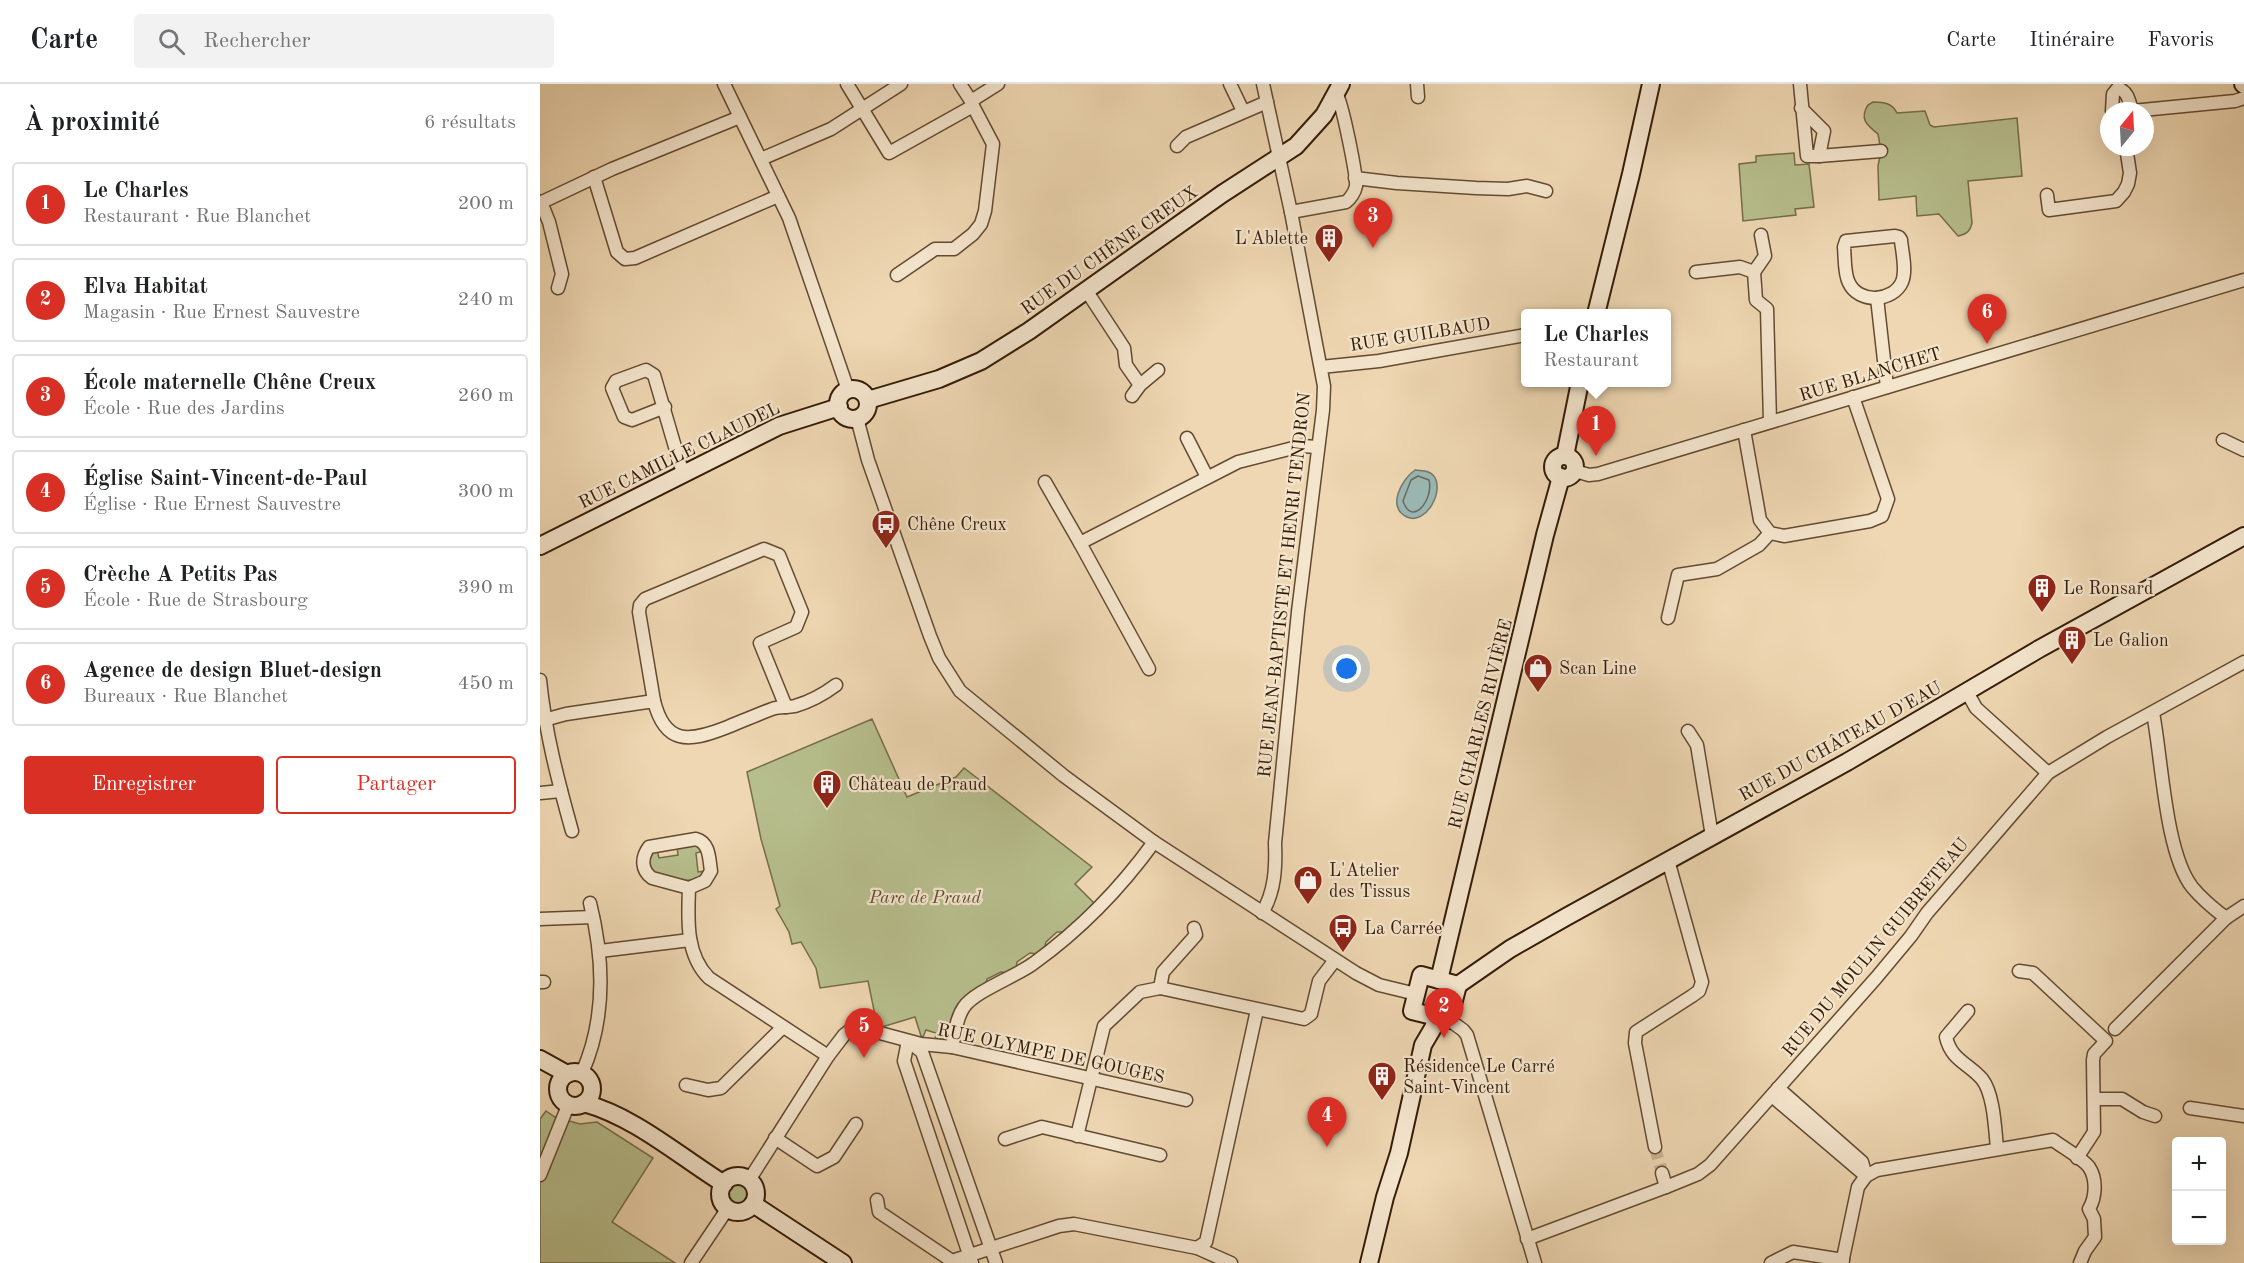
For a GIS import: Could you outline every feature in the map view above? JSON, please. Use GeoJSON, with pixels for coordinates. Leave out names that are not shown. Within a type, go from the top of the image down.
{"type":"FeatureCollection","features":[{"type":"Feature","properties":{"kind":"street"},"geometry":{"type":"LineString","coordinates":[[724,84],[792,227],[848,390]]}},
{"type":"Feature","properties":{"kind":"street"},"geometry":{"type":"LineString","coordinates":[[847,84],[889,153],[972,104],[998,84]]}},
{"type":"Feature","properties":{"kind":"street"},"geometry":{"type":"LineString","coordinates":[[761,159],[831,129],[901,84]]}},
{"type":"Feature","properties":{"kind":"street"},"geometry":{"type":"LineString","coordinates":[[897,275],[935,249],[954,249],[973,234],[981,224],[985,211],[993,144],[960,84]]}},
{"type":"Feature","properties":{"kind":"street"},"geometry":{"type":"LineString","coordinates":[[1230,84],[1243,111]]}},
{"type":"Feature","properties":{"kind":"street","name":"RUE JEAN-BAPTISTE ET HENRI TENDRON"},"geometry":{"type":"LineString","coordinates":[[1262,913],[1271,894],[1275,869],[1275,843],[1298,612],[1324,402],[1321,367],[1292,212],[1263,84]]}},
{"type":"Feature","properties":{"kind":"street"},"geometry":{"type":"LineString","coordinates":[[1597,309],[1651,84]]}},
{"type":"Feature","properties":{"kind":"street"},"geometry":{"type":"LineString","coordinates":[[1800,84],[1807,156],[1881,151]]}},
{"type":"Feature","properties":{"kind":"street"},"geometry":{"type":"LineString","coordinates":[[2113,102],[2113,94],[2119,86],[2125,91],[2129,102]]}},
{"type":"Feature","properties":{"kind":"street"},"geometry":{"type":"LineString","coordinates":[[1292,212],[1349,200],[1356,186],[1339,89]]}},
{"type":"Feature","properties":{"kind":"street","name":"RUE DU CHÊNE CREUX"},"geometry":{"type":"LineString","coordinates":[[867,400],[939,378],[981,361],[1301,142],[1315,127],[1339,89]]}},
{"type":"Feature","properties":{"kind":"street"},"geometry":{"type":"LineString","coordinates":[[2154,109],[2235,101],[2244,98]]}},
{"type":"Feature","properties":{"kind":"street"},"geometry":{"type":"LineString","coordinates":[[1177,146],[1186,137],[1267,102]]}},
{"type":"Feature","properties":{"kind":"street"},"geometry":{"type":"LineString","coordinates":[[1801,108],[1824,130],[1819,156]]}},
{"type":"Feature","properties":{"kind":"street"},"geometry":{"type":"LineString","coordinates":[[558,288],[562,274],[549,222],[541,202],[594,177],[740,117]]}},
{"type":"Feature","properties":{"kind":"street"},"geometry":{"type":"LineString","coordinates":[[2047,195],[2049,210],[2116,201],[2128,184],[2130,172],[2127,156]]}},
{"type":"Feature","properties":{"kind":"street"},"geometry":{"type":"LineString","coordinates":[[594,177],[617,252],[625,259],[635,258],[778,196]]}},
{"type":"Feature","properties":{"kind":"street"},"geometry":{"type":"LineString","coordinates":[[1355,178],[1476,188],[1508,189],[1527,186],[1546,190]]}},
{"type":"Feature","properties":{"kind":"street"},"geometry":{"type":"LineString","coordinates":[[1761,235],[1765,256],[1754,272],[1756,300],[1767,309],[1770,422]]}},
{"type":"Feature","properties":{"kind":"street"},"geometry":{"type":"LineString","coordinates":[[1871,237],[1899,237],[1903,260],[1903,280],[1897,290],[1890,295],[1877,298],[1867,298],[1854,290],[1848,282],[1844,247],[1846,241],[1871,237]]}},
{"type":"Feature","properties":{"kind":"street"},"geometry":{"type":"LineString","coordinates":[[1696,272],[1740,267],[1754,272]]}},
{"type":"Feature","properties":{"kind":"street","name":"RUE BLANCHET"},"geometry":{"type":"LineString","coordinates":[[1568,474],[1598,474],[2244,280]]}},
{"type":"Feature","properties":{"kind":"street"},"geometry":{"type":"LineString","coordinates":[[1086,290],[1124,348],[1126,365],[1140,385]]}},
{"type":"Feature","properties":{"kind":"street"},"geometry":{"type":"LineString","coordinates":[[1877,298],[1887,387]]}},
{"type":"Feature","properties":{"kind":"street","name":"RUE GUILBAUD"},"geometry":{"type":"LineString","coordinates":[[1321,367],[1379,361],[1521,336]]}},
{"type":"Feature","properties":{"kind":"street"},"geometry":{"type":"LineString","coordinates":[[1131,396],[1158,369]]}},
{"type":"Feature","properties":{"kind":"street"},"geometry":{"type":"LineString","coordinates":[[665,407],[632,420],[624,417],[612,388],[616,381],[646,370],[654,375],[665,407],[684,473]]}},
{"type":"Feature","properties":{"kind":"street","name":"RUE CHARLES RIVIÈRE"},"geometry":{"type":"LineString","coordinates":[[1439,980],[1545,536],[1568,474],[1555,473],[1553,466],[1556,460],[1565,456],[1579,387]]}},
{"type":"Feature","properties":{"kind":"street"},"geometry":{"type":"LineString","coordinates":[[848,390],[860,391],[867,400],[866,412],[857,418],[845,416],[839,407],[840,399],[848,390]]}},
{"type":"Feature","properties":{"kind":"street"},"geometry":{"type":"LineString","coordinates":[[1744,430],[1760,520],[1770,533],[1784,536],[1870,521],[1882,516],[1888,499],[1853,397]]}},
{"type":"Feature","properties":{"kind":"street","name":"RUE CAMILLE CLAUDEL"},"geometry":{"type":"LineString","coordinates":[[540,546],[779,426],[839,407]]}},
{"type":"Feature","properties":{"kind":"street"},"geometry":{"type":"LineString","coordinates":[[857,418],[868,460],[930,636],[950,677],[960,691],[1064,776],[1154,842],[1356,973],[1379,985],[1416,994]]}},
{"type":"Feature","properties":{"kind":"street"},"geometry":{"type":"LineString","coordinates":[[1187,438],[1207,477]]}},
{"type":"Feature","properties":{"kind":"street"},"geometry":{"type":"LineString","coordinates":[[2223,440],[2244,450]]}},
{"type":"Feature","properties":{"kind":"street"},"geometry":{"type":"LineString","coordinates":[[1080,543],[1238,462],[1301,446],[1318,447]]}},
{"type":"Feature","properties":{"kind":"street"},"geometry":{"type":"LineString","coordinates":[[1045,482],[1149,669]]}},
{"type":"Feature","properties":{"kind":"street"},"geometry":{"type":"LineString","coordinates":[[1668,618],[1678,575],[1718,569],[1759,544],[1770,533]]}},
{"type":"Feature","properties":{"kind":"street","name":"RUE DU CHÂTEAU D'EAU"},"geometry":{"type":"LineString","coordinates":[[1458,985],[1510,949],[1847,762],[2038,649],[2244,536]]}},
{"type":"Feature","properties":{"kind":"street"},"geometry":{"type":"LineString","coordinates":[[786,707],[760,643],[796,627],[802,612],[779,555],[764,549],[645,599],[640,605],[639,612],[654,701],[657,712],[672,732],[687,738],[701,737],[776,708],[786,707],[795,706],[836,686]]}},
{"type":"Feature","properties":{"kind":"street","name":"RUE DU MOULIN GUIBRETEAU"},"geometry":{"type":"LineString","coordinates":[[1527,1239],[1666,1187],[1698,1174],[1710,1166],[1876,978],[1911,936],[1927,912],[2048,773],[2068,759],[2244,662]]}},
{"type":"Feature","properties":{"kind":"street"},"geometry":{"type":"LineString","coordinates":[[540,680],[544,720],[572,831]]}},
{"type":"Feature","properties":{"kind":"street"},"geometry":{"type":"LineString","coordinates":[[1966,692],[1976,708],[2048,773]]}},
{"type":"Feature","properties":{"kind":"street"},"geometry":{"type":"LineString","coordinates":[[544,720],[566,714],[654,701]]}},
{"type":"Feature","properties":{"kind":"street"},"geometry":{"type":"LineString","coordinates":[[2153,713],[2172,835],[2181,866],[2192,886],[2226,918]]}},
{"type":"Feature","properties":{"kind":"street"},"geometry":{"type":"LineString","coordinates":[[1688,731],[1697,745],[1712,836]]}},
{"type":"Feature","properties":{"kind":"street"},"geometry":{"type":"LineString","coordinates":[[540,793],[561,791]]}},
{"type":"Feature","properties":{"kind":"street"},"geometry":{"type":"LineString","coordinates":[[696,839],[702,841],[707,847],[711,871],[705,881],[689,888],[652,878],[647,874],[643,858],[649,847],[696,839]]}},
{"type":"Feature","properties":{"kind":"street"},"geometry":{"type":"LineString","coordinates":[[952,1047],[960,1014],[967,1003],[1032,965],[1068,938],[1103,904],[1140,862],[1154,842]]}},
{"type":"Feature","properties":{"kind":"street"},"geometry":{"type":"LineString","coordinates":[[1655,1147],[1635,1043],[1636,1032],[1692,996],[1699,990],[1702,982],[1668,860]]}},
{"type":"Feature","properties":{"kind":"street"},"geometry":{"type":"LineString","coordinates":[[689,888],[687,925],[690,940],[700,966],[709,978],[828,1056],[753,1174],[748,1178]]}},
{"type":"Feature","properties":{"kind":"street"},"geometry":{"type":"LineString","coordinates":[[588,1095],[574,1106],[566,1103],[560,1097],[569,1078],[590,1050],[599,1006],[600,951],[590,903]]}},
{"type":"Feature","properties":{"kind":"street"},"geometry":{"type":"LineString","coordinates":[[2115,1029],[2226,918],[2244,906]]}},
{"type":"Feature","properties":{"kind":"street"},"geometry":{"type":"LineString","coordinates":[[540,919],[593,917]]}},
{"type":"Feature","properties":{"kind":"street"},"geometry":{"type":"LineString","coordinates":[[1160,988],[1162,972],[1196,935],[1194,928]]}},
{"type":"Feature","properties":{"kind":"street"},"geometry":{"type":"LineString","coordinates":[[600,951],[690,940]]}},
{"type":"Feature","properties":{"kind":"street"},"geometry":{"type":"LineString","coordinates":[[1077,1136],[1104,1026],[1140,992],[1160,988],[1300,1019],[1311,1014],[1319,981],[1335,960]]}},
{"type":"Feature","properties":{"kind":"street"},"geometry":{"type":"LineString","coordinates":[[2019,971],[2033,973],[2106,1041],[2094,1054],[2092,1060],[2094,1132],[2077,1158]]}},
{"type":"Feature","properties":{"kind":"street"},"geometry":{"type":"LineString","coordinates":[[1369,1263],[1385,1197],[1400,1153],[1424,1045],[1436,1017],[1458,985],[1421,975],[1412,1011],[1436,1017],[1467,1035],[1535,1263]]}},
{"type":"Feature","properties":{"kind":"street"},"geometry":{"type":"LineString","coordinates":[[1197,1248],[1206,1242],[1257,1010]]}},
{"type":"Feature","properties":{"kind":"street"},"geometry":{"type":"LineString","coordinates":[[1968,1011],[1946,1037],[1949,1050],[1983,1080],[1992,1102],[1997,1148]]}},
{"type":"Feature","properties":{"kind":"street"},"geometry":{"type":"LineString","coordinates":[[686,1085],[708,1090],[721,1088],[783,1027]]}},
{"type":"Feature","properties":{"kind":"street","name":"RUE OLYMPE DE GOUGES"},"geometry":{"type":"LineString","coordinates":[[828,1056],[844,1035],[857,1029],[874,1031],[908,1041],[952,1047],[1186,1100]]}},
{"type":"Feature","properties":{"kind":"street"},"geometry":{"type":"LineString","coordinates":[[971,1259],[903,1059],[908,1041],[922,1052],[996,1263]]}},
{"type":"Feature","properties":{"kind":"street"},"geometry":{"type":"LineString","coordinates":[[540,1059],[569,1078]]}},
{"type":"Feature","properties":{"kind":"street"},"geometry":{"type":"LineString","coordinates":[[540,1070],[569,1078],[589,1079],[588,1095],[597,1106],[625,1120],[723,1184]]}},
{"type":"Feature","properties":{"kind":"street"},"geometry":{"type":"LineString","coordinates":[[1775,1092],[1866,1176]]}},
{"type":"Feature","properties":{"kind":"street"},"geometry":{"type":"LineString","coordinates":[[2094,1099],[2122,1099],[2143,1112],[2155,1116]]}},
{"type":"Feature","properties":{"kind":"street"},"geometry":{"type":"LineString","coordinates":[[541,1168],[567,1108],[566,1103]]}},
{"type":"Feature","properties":{"kind":"street"},"geometry":{"type":"LineString","coordinates":[[2190,1108],[2244,1116]]}},
{"type":"Feature","properties":{"kind":"street"},"geometry":{"type":"LineString","coordinates":[[775,1138],[817,1166],[834,1157],[856,1124]]}},
{"type":"Feature","properties":{"kind":"street"},"geometry":{"type":"LineString","coordinates":[[1005,1139],[1042,1127],[1160,1155]]}},
{"type":"Feature","properties":{"kind":"street"},"geometry":{"type":"LineString","coordinates":[[1771,1263],[1793,1252],[1843,1261],[1858,1187],[1866,1176],[1877,1170],[2053,1140],[2089,1167],[2095,1186],[2095,1200],[2089,1209],[2094,1219],[2095,1237],[2080,1263]]}},
{"type":"Feature","properties":{"kind":"street"},"geometry":{"type":"LineString","coordinates":[[934,1151],[954,1144]]}},
{"type":"Feature","properties":{"kind":"street"},"geometry":{"type":"LineString","coordinates":[[1662,1173],[1666,1187]]}},
{"type":"Feature","properties":{"kind":"street"},"geometry":{"type":"LineString","coordinates":[[735,1176],[748,1178],[756,1188],[756,1198],[753,1204],[742,1211],[728,1208],[721,1197],[723,1184],[735,1176]]}},
{"type":"Feature","properties":{"kind":"street"},"geometry":{"type":"LineString","coordinates":[[877,1200],[879,1212],[952,1261],[971,1259],[991,1248],[1059,1226],[1074,1224],[1197,1248],[1231,1263]]}},
{"type":"Feature","properties":{"kind":"street"},"geometry":{"type":"LineString","coordinates":[[753,1204],[843,1263]]}},
{"type":"Feature","properties":{"kind":"street"},"geometry":{"type":"LineString","coordinates":[[691,1263],[728,1208]]}},
{"type":"Feature","properties":{"kind":"green space"},"geometry":{"type":"Polygon","coordinates":[[[1873,102],[1887,104],[1897,113],[1925,111],[1930,125],[1934,127],[2017,118],[2022,176],[1968,181],[1972,223],[1967,232],[1958,236],[1939,214],[1917,216],[1916,196],[1879,200],[1878,166],[1881,151],[1878,134],[1864,118],[1865,110],[1873,102]]]}},
{"type":"Feature","properties":{"kind":"green space"},"geometry":{"type":"Polygon","coordinates":[[[1794,153],[1795,165],[1809,164],[1814,207],[1795,209],[1796,215],[1743,221],[1739,164],[1756,162],[1756,156],[1794,153]]]}},
{"type":"Feature","properties":{"kind":"green space","name":"Parc de Praud"},"geometry":{"type":"Polygon","coordinates":[[[872,719],[907,797],[956,777],[964,768],[1092,867],[1075,884],[1095,904],[1064,932],[1057,932],[1046,942],[1044,950],[1037,954],[1030,953],[1017,962],[1016,968],[1008,973],[1001,972],[987,979],[985,986],[962,999],[957,1007],[950,1032],[942,1039],[935,1040],[936,1033],[926,1030],[923,1037],[921,1036],[915,1017],[882,1027],[877,1025],[868,981],[820,988],[816,968],[801,942],[792,944],[789,932],[776,909],[780,906],[761,839],[747,772],[872,719]]]}},
{"type":"Feature","properties":{"kind":"green space"},"geometry":{"type":"Polygon","coordinates":[[[694,844],[703,851],[696,853],[698,872],[705,871],[704,876],[683,881],[662,877],[649,870],[648,854],[657,850],[659,858],[678,855],[677,847],[694,844]]]}},
{"type":"Feature","properties":{"kind":"green space"},"geometry":{"type":"Polygon","coordinates":[[[546,1111],[555,1117],[580,1124],[597,1122],[653,1158],[612,1222],[675,1263],[540,1263],[540,1119],[546,1111]]]}},
{"type":"Feature","properties":{"kind":"green space"},"geometry":{"type":"Polygon","coordinates":[[[738,1183],[743,1184],[749,1190],[749,1200],[743,1206],[738,1207],[733,1206],[727,1200],[726,1195],[727,1190],[733,1184],[738,1183]]]}},
{"type":"Feature","properties":{"kind":"water"},"geometry":{"type":"Polygon","coordinates":[[[1415,470],[1431,473],[1436,481],[1437,489],[1432,505],[1421,516],[1414,518],[1407,517],[1401,512],[1397,500],[1401,486],[1415,470]]]}},
{"type":"Feature","properties":{"kind":"tunnel"},"geometry":{"type":"LineString","coordinates":[[1655,1147],[1662,1173]]}},
{"type":"Feature","properties":{"kind":"place","name":"École maternelle Chêne Creux"},"geometry":{"type":"Point","coordinates":[1373,248]}},
{"type":"Feature","properties":{"kind":"place","name":"L'Ablette"},"geometry":{"type":"Point","coordinates":[1329,264]}},
{"type":"Feature","properties":{"kind":"place","name":"Agence de design Bluet-design"},"geometry":{"type":"Point","coordinates":[1987,344]}},
{"type":"Feature","properties":{"kind":"place","name":"Le Charles"},"geometry":{"type":"Point","coordinates":[1596,456]}},
{"type":"Feature","properties":{"kind":"place","name":"Chêne Creux"},"geometry":{"type":"Point","coordinates":[886,550]}},
{"type":"Feature","properties":{"kind":"place","name":"Le Ronsard"},"geometry":{"type":"Point","coordinates":[2042,614]}},
{"type":"Feature","properties":{"kind":"place","name":"Le Galion"},"geometry":{"type":"Point","coordinates":[2072,666]}},
{"type":"Feature","properties":{"kind":"place","name":"Scan Line"},"geometry":{"type":"Point","coordinates":[1538,694]}},
{"type":"Feature","properties":{"kind":"place","name":"Château de Praud"},"geometry":{"type":"Point","coordinates":[827,810]}},
{"type":"Feature","properties":{"kind":"place","name":"L'Atelier des Tissus"},"geometry":{"type":"Point","coordinates":[1308,906]}},
{"type":"Feature","properties":{"kind":"place","name":"La Carrée"},"geometry":{"type":"Point","coordinates":[1343,954]}},
{"type":"Feature","properties":{"kind":"place","name":"Elva Habitat"},"geometry":{"type":"Point","coordinates":[1444,1038]}},
{"type":"Feature","properties":{"kind":"place","name":"Crèche A Petits Pas"},"geometry":{"type":"Point","coordinates":[864,1058]}},
{"type":"Feature","properties":{"kind":"place","name":"Résidence Le Carré Saint-Vincent"},"geometry":{"type":"Point","coordinates":[1382,1102]}},
{"type":"Feature","properties":{"kind":"place","name":"Église Saint-Vincent-de-Paul"},"geometry":{"type":"Point","coordinates":[1327,1147]}}]}
